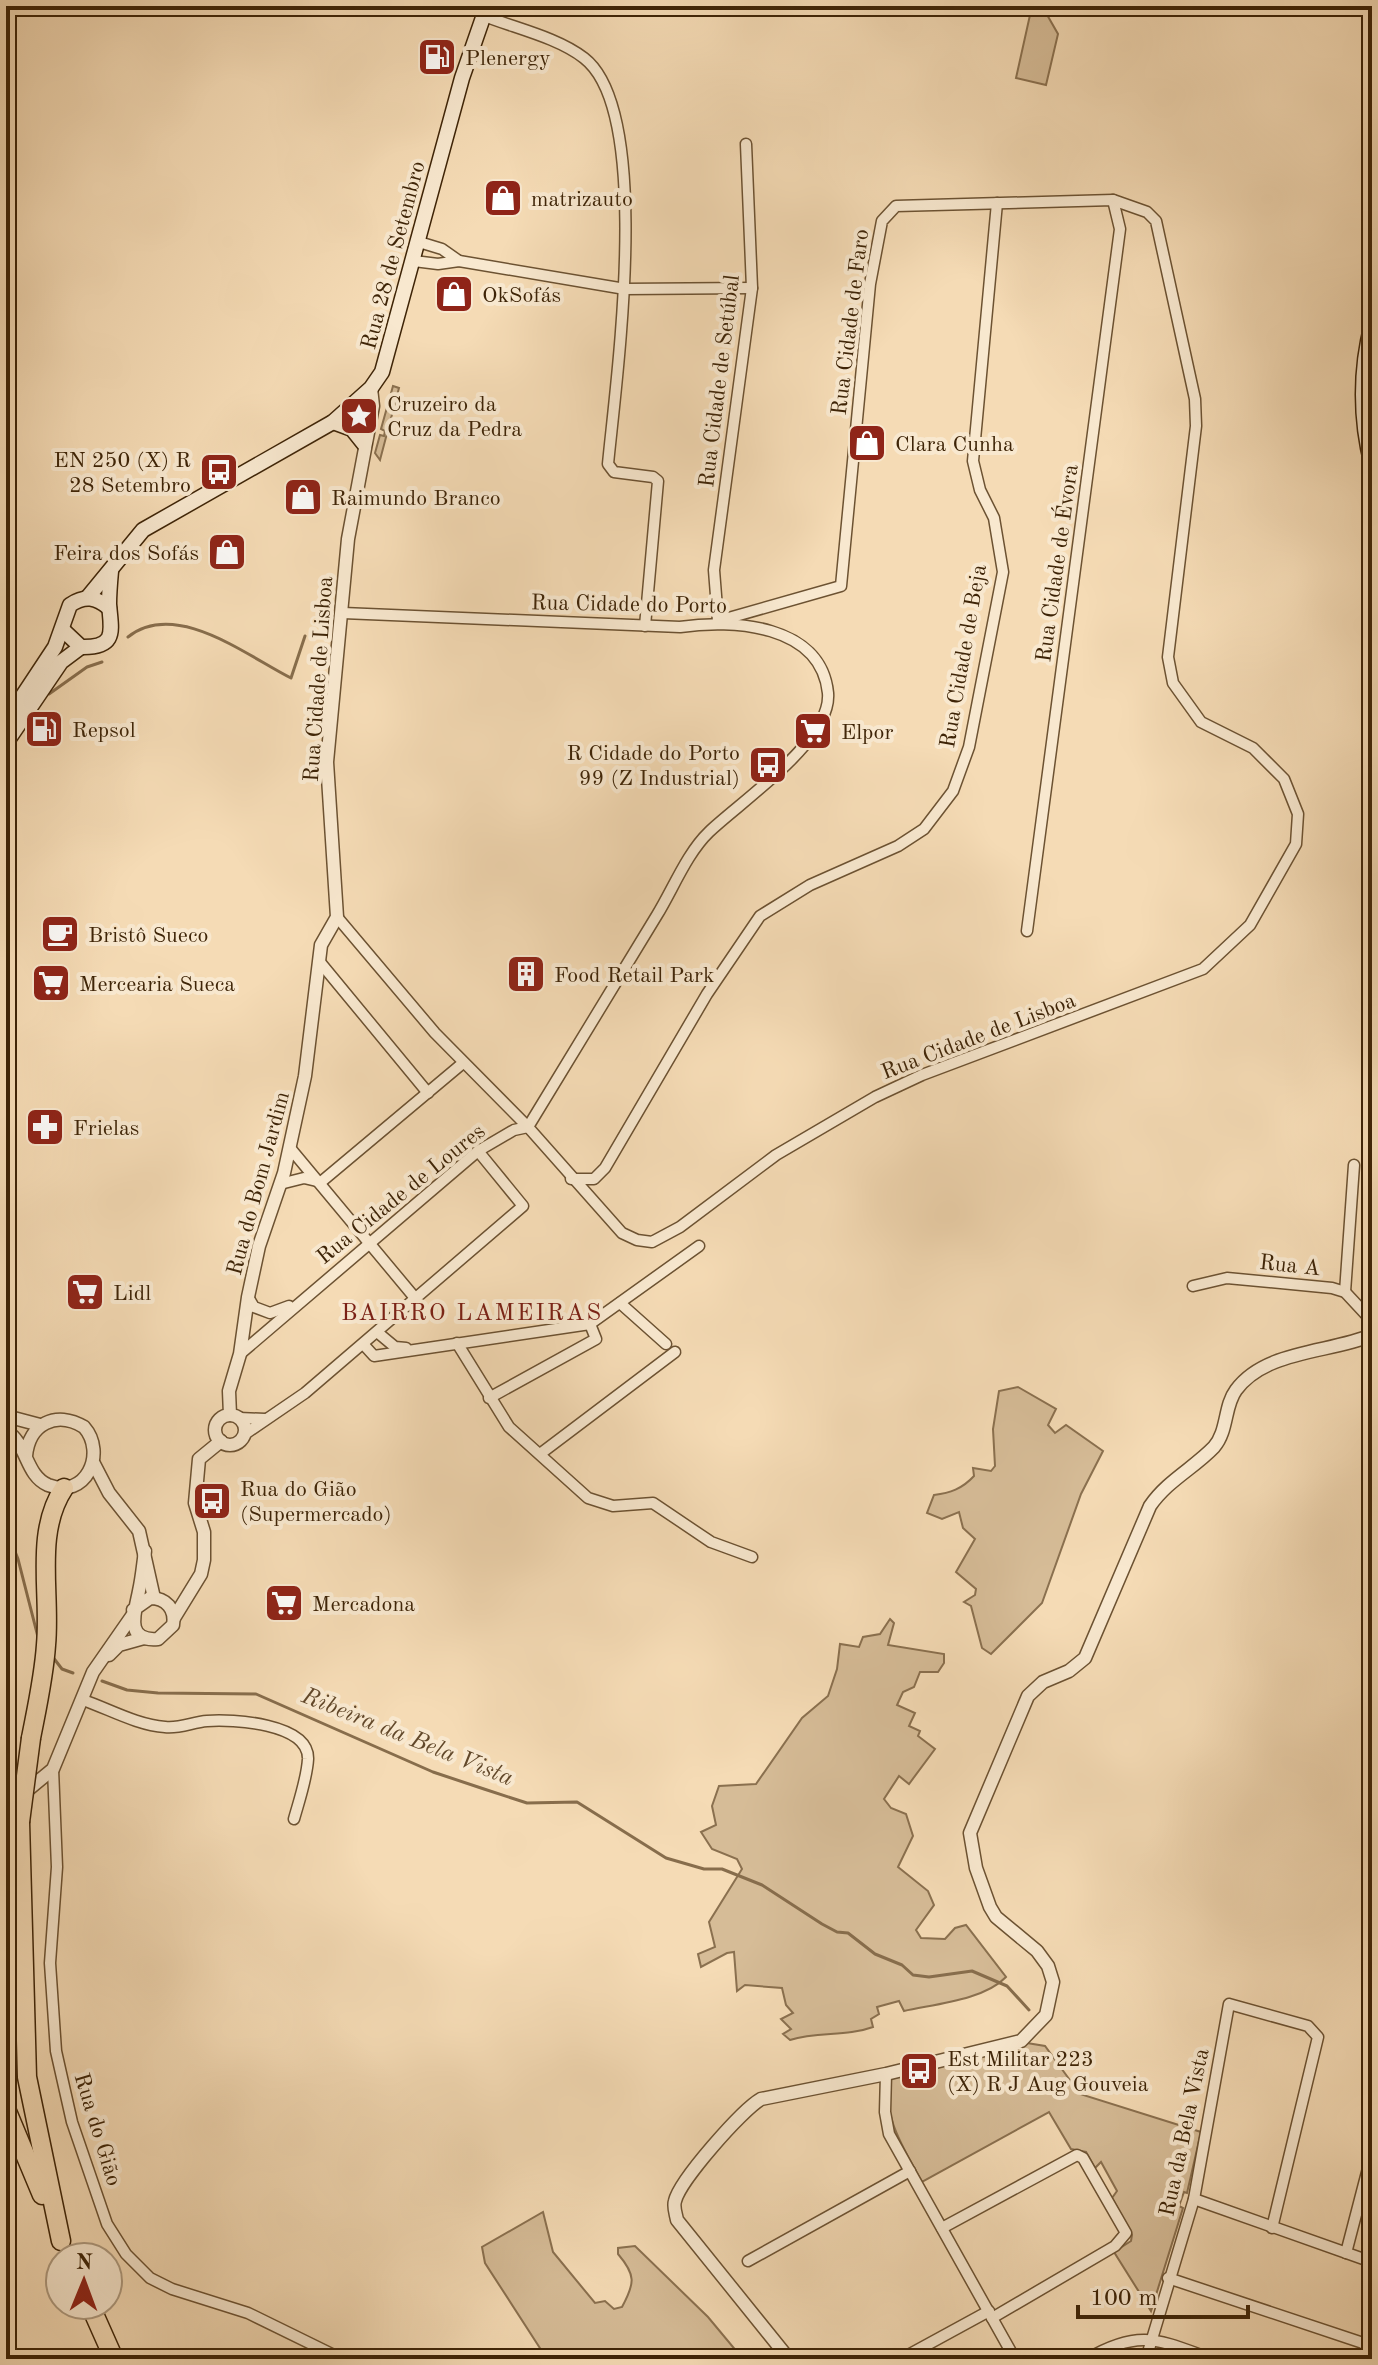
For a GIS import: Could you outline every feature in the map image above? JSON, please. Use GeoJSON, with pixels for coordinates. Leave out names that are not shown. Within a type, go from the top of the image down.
{"type":"FeatureCollection","features":[{"type":"Feature","properties":{"kind":"highway"},"geometry":{"type":"LineString","coordinates":[[63,2241],[27,2077],[13,1815],[40,1692],[48,1594],[47,1526],[52,1506],[72,1485]]}},
{"type":"Feature","properties":{"kind":"highway"},"geometry":{"type":"LineString","coordinates":[[6,2109],[62,2241]]}},
{"type":"Feature","properties":{"kind":"highway"},"geometry":{"type":"LineString","coordinates":[[97,2321],[114,2359]]}},
{"type":"Feature","properties":{"kind":"main road","name":"Rua 28 de Setembro"},"geometry":{"type":"LineString","coordinates":[[6,721],[64,631],[65,613],[70,605],[88,597],[143,530],[333,422],[371,388],[389,353],[484,11]]}},
{"type":"Feature","properties":{"kind":"main road"},"geometry":{"type":"LineString","coordinates":[[1372,324],[1365,351],[1364,394],[1367,444],[1372,465]]}},
{"type":"Feature","properties":{"kind":"main road"},"geometry":{"type":"LineString","coordinates":[[333,422],[352,429],[364,444]]}},
{"type":"Feature","properties":{"kind":"main road"},"geometry":{"type":"LineString","coordinates":[[6,743],[61,662],[81,647],[94,647],[110,636],[114,626],[109,608],[111,571]]}},
{"type":"Feature","properties":{"kind":"main road"},"geometry":{"type":"LineString","coordinates":[[88,597],[109,608]]}},
{"type":"Feature","properties":{"kind":"main road"},"geometry":{"type":"LineString","coordinates":[[64,631],[81,647]]}},
{"type":"Feature","properties":{"kind":"street"},"geometry":{"type":"LineString","coordinates":[[928,6],[942,6]]}},
{"type":"Feature","properties":{"kind":"street"},"geometry":{"type":"LineString","coordinates":[[484,11],[585,59],[607,90],[618,117],[625,289],[608,464],[614,472],[653,477],[658,481],[645,626]]}},
{"type":"Feature","properties":{"kind":"street","name":"Rua Cidade de Setúbal"},"geometry":{"type":"LineString","coordinates":[[718,621],[714,570],[752,288],[746,144]]}},
{"type":"Feature","properties":{"kind":"street","name":"Rua Cidade de Faro"},"geometry":{"type":"LineString","coordinates":[[718,621],[841,586],[870,284],[882,221],[888,211],[896,206],[1113,200],[1147,212],[1156,221]]}},
{"type":"Feature","properties":{"kind":"street","name":"Rua Cidade de Évora"},"geometry":{"type":"LineString","coordinates":[[1027,931],[1120,229],[1113,200]]}},
{"type":"Feature","properties":{"kind":"street","name":"Rua Cidade de Beja"},"geometry":{"type":"LineString","coordinates":[[571,1179],[594,1179],[605,1168],[707,994],[760,916],[810,885],[898,846],[924,829],[953,791],[969,747],[1003,572],[994,518],[980,490],[973,461],[997,203]]}},
{"type":"Feature","properties":{"kind":"street","name":"Rua Cidade de Lisboa"},"geometry":{"type":"LineString","coordinates":[[371,388],[373,406],[348,539],[327,762],[337,917],[378,970],[463,1063],[528,1127],[622,1233],[652,1242],[680,1227],[776,1155],[875,1097],[922,1075],[1203,969],[1250,925],[1296,844],[1298,814],[1284,779],[1253,748],[1201,722],[1173,683],[1168,657],[1196,426],[1195,399],[1156,221]]}},
{"type":"Feature","properties":{"kind":"street"},"geometry":{"type":"LineString","coordinates":[[419,242],[442,249],[459,261]]}},
{"type":"Feature","properties":{"kind":"street"},"geometry":{"type":"LineString","coordinates":[[414,261],[459,261],[625,289],[752,288]]}},
{"type":"Feature","properties":{"kind":"street","name":"Rua Cidade do Porto"},"geometry":{"type":"LineString","coordinates":[[343,613],[680,627],[718,621],[777,631],[813,654],[828,694],[819,726],[791,761],[706,835],[528,1127]]}},
{"type":"Feature","properties":{"kind":"street","name":"Rua do Bom Jardim"},"geometry":{"type":"LineString","coordinates":[[245,1434],[234,1416],[229,1391],[240,1354],[259,1246],[290,1148],[305,1076],[319,961],[327,930],[337,917]]}},
{"type":"Feature","properties":{"kind":"street"},"geometry":{"type":"LineString","coordinates":[[319,961],[428,1093]]}},
{"type":"Feature","properties":{"kind":"street"},"geometry":{"type":"LineString","coordinates":[[321,1182],[463,1063]]}},
{"type":"Feature","properties":{"kind":"street","name":"Rua Cidade de Loures"},"geometry":{"type":"LineString","coordinates":[[240,1354],[478,1151],[514,1130],[528,1127]]}},
{"type":"Feature","properties":{"kind":"street"},"geometry":{"type":"LineString","coordinates":[[290,1148],[415,1298]]}},
{"type":"Feature","properties":{"kind":"street"},"geometry":{"type":"LineString","coordinates":[[221,1441],[234,1444],[305,1393],[523,1206],[478,1151]]}},
{"type":"Feature","properties":{"kind":"street"},"geometry":{"type":"LineString","coordinates":[[1345,1292],[1354,1165]]}},
{"type":"Feature","properties":{"kind":"street"},"geometry":{"type":"LineString","coordinates":[[280,1184],[304,1178],[321,1182]]}},
{"type":"Feature","properties":{"kind":"street"},"geometry":{"type":"LineString","coordinates":[[364,1345],[374,1356],[590,1324],[699,1246]]}},
{"type":"Feature","properties":{"kind":"street","name":"Rua A"},"geometry":{"type":"LineString","coordinates":[[1193,1286],[1227,1278],[1345,1292],[1372,1321]]}},
{"type":"Feature","properties":{"kind":"street"},"geometry":{"type":"LineString","coordinates":[[248,1297],[254,1307],[270,1313],[301,1299]]}},
{"type":"Feature","properties":{"kind":"street"},"geometry":{"type":"LineString","coordinates":[[620,1303],[666,1344]]}},
{"type":"Feature","properties":{"kind":"street"},"geometry":{"type":"LineString","coordinates":[[489,1398],[596,1339],[590,1324]]}},
{"type":"Feature","properties":{"kind":"street"},"geometry":{"type":"LineString","coordinates":[[377,1332],[395,1347],[414,1350]]}},
{"type":"Feature","properties":{"kind":"street"},"geometry":{"type":"LineString","coordinates":[[789,2359],[677,2220],[674,2203],[682,2186],[746,2108],[761,2099],[886,2074],[1021,2041],[1046,2015],[1053,1982],[1048,1966],[1037,1951],[996,1917],[970,1842],[973,1824],[1016,1719],[1034,1689],[1085,1658],[1150,1506],[1160,1492],[1219,1440],[1234,1392],[1249,1375],[1275,1363],[1372,1335]]}},
{"type":"Feature","properties":{"kind":"street"},"geometry":{"type":"LineString","coordinates":[[457,1343],[509,1427],[588,1498],[613,1506],[653,1503],[711,1542],[752,1557]]}},
{"type":"Feature","properties":{"kind":"street"},"geometry":{"type":"LineString","coordinates":[[540,1454],[675,1352]]}},
{"type":"Feature","properties":{"kind":"street"},"geometry":{"type":"LineString","coordinates":[[6,1416],[40,1425],[62,1419],[84,1427],[94,1442],[94,1464],[109,1493],[139,1531],[159,1599],[174,1618],[165,1636],[119,1645],[93,1672]]}},
{"type":"Feature","properties":{"kind":"street"},"geometry":{"type":"LineString","coordinates":[[234,1416],[265,1419]]}},
{"type":"Feature","properties":{"kind":"street","name":"Rua do Bom Jardim"},"geometry":{"type":"LineString","coordinates":[[174,1618],[204,1560],[204,1532],[195,1503],[194,1481],[199,1459],[221,1441],[216,1427],[221,1419],[234,1416]]}},
{"type":"Feature","properties":{"kind":"street"},"geometry":{"type":"LineString","coordinates":[[26,1456],[28,1444],[40,1425]]}},
{"type":"Feature","properties":{"kind":"street"},"geometry":{"type":"LineString","coordinates":[[6,1431],[14,1436],[39,1480],[109,1493]]}},
{"type":"Feature","properties":{"kind":"street"},"geometry":{"type":"LineString","coordinates":[[72,1485],[94,1464]]}},
{"type":"Feature","properties":{"kind":"street"},"geometry":{"type":"LineString","coordinates":[[144,1638],[134,1629],[132,1613],[145,1551]]}},
{"type":"Feature","properties":{"kind":"street"},"geometry":{"type":"LineString","coordinates":[[13,1815],[53,1769],[93,1672],[132,1613],[143,1600],[159,1599],[192,1588]]}},
{"type":"Feature","properties":{"kind":"street"},"geometry":{"type":"LineString","coordinates":[[83,1700],[151,1725],[171,1728],[186,1723],[239,1720],[293,1736],[304,1745],[308,1757],[294,1819]]}},
{"type":"Feature","properties":{"kind":"street","name":"Rua do Gião"},"geometry":{"type":"LineString","coordinates":[[53,1769],[57,1867],[50,1963],[56,2051],[72,2122],[107,2224],[126,2254],[150,2278],[172,2289],[248,2313],[342,2359]]}},
{"type":"Feature","properties":{"kind":"street","name":"Rua da Bela Vista"},"geometry":{"type":"LineString","coordinates":[[1146,2359],[1194,2199],[1229,2004],[1308,2026],[1318,2037],[1272,2228]]}},
{"type":"Feature","properties":{"kind":"street"},"geometry":{"type":"LineString","coordinates":[[886,2074],[885,2112],[889,2134],[1015,2359]]}},
{"type":"Feature","properties":{"kind":"street"},"geometry":{"type":"LineString","coordinates":[[1346,2253],[1372,2153]]}},
{"type":"Feature","properties":{"kind":"street"},"geometry":{"type":"LineString","coordinates":[[901,2359],[1115,2246],[1126,2233],[1083,2158],[1077,2155],[942,2228]]}},
{"type":"Feature","properties":{"kind":"street"},"geometry":{"type":"LineString","coordinates":[[748,2261],[910,2171]]}},
{"type":"Feature","properties":{"kind":"street"},"geometry":{"type":"LineString","coordinates":[[1194,2199],[1372,2262]]}},
{"type":"Feature","properties":{"kind":"street"},"geometry":{"type":"LineString","coordinates":[[1168,2278],[1370,2345],[1362,2359]]}},
{"type":"Feature","properties":{"kind":"street"},"geometry":{"type":"LineString","coordinates":[[1087,2359],[1111,2345],[1152,2338],[1212,2359]]}},
{"type":"Feature","properties":{"kind":"shaded area"},"geometry":{"type":"Polygon","coordinates":[[[1032,6],[1042,6],[1058,34],[1046,85],[1016,78],[1032,6]]]}},
{"type":"Feature","properties":{"kind":"shaded area"},"geometry":{"type":"Polygon","coordinates":[[[393,386],[399,388],[380,460],[375,453],[380,435],[384,436],[385,431],[381,429],[393,386]]]}},
{"type":"Feature","properties":{"kind":"shaded area"},"geometry":{"type":"Polygon","coordinates":[[[1018,1387],[1056,1409],[1048,1425],[1055,1433],[1066,1425],[1103,1451],[1081,1494],[1042,1603],[991,1654],[982,1648],[971,1606],[964,1602],[975,1595],[976,1589],[956,1572],[975,1539],[963,1528],[959,1512],[942,1519],[927,1513],[934,1495],[951,1492],[965,1484],[974,1476],[973,1468],[991,1471],[995,1466],[993,1429],[999,1391],[1018,1387]]]}},
{"type":"Feature","properties":{"kind":"shaded area"},"geometry":{"type":"Polygon","coordinates":[[[890,1619],[894,1623],[888,1645],[944,1654],[944,1663],[938,1672],[920,1672],[914,1687],[903,1692],[897,1705],[915,1713],[909,1726],[920,1731],[918,1736],[935,1749],[909,1784],[899,1776],[884,1799],[891,1808],[906,1814],[913,1836],[898,1867],[928,1891],[934,1905],[916,1930],[921,1938],[945,1939],[955,1928],[966,1925],[1006,1977],[985,1991],[958,2000],[904,2011],[899,2001],[877,2007],[879,2014],[871,2019],[873,2027],[863,2030],[790,2040],[783,2034],[791,2029],[781,2019],[793,2013],[786,2005],[782,1988],[745,1985],[737,1991],[734,1952],[701,1967],[698,1954],[715,1947],[709,1922],[742,1869],[737,1859],[712,1849],[701,1832],[716,1825],[712,1806],[719,1786],[756,1784],[802,1718],[828,1696],[837,1669],[840,1644],[859,1647],[863,1637],[880,1634],[890,1619]]]}},
{"type":"Feature","properties":{"kind":"shaded area"},"geometry":{"type":"Polygon","coordinates":[[[1027,2043],[1045,2046],[1080,2094],[1201,2132],[1187,2193],[1184,2192],[1179,2206],[1183,2208],[1151,2311],[1114,2252],[1131,2241],[1132,2235],[1112,2198],[1117,2191],[1101,2162],[1095,2168],[1086,2152],[1071,2149],[1049,2112],[922,2182],[902,2145],[889,2104],[892,2076],[1027,2043]]]}},
{"type":"Feature","properties":{"kind":"shaded area"},"geometry":{"type":"Polygon","coordinates":[[[543,2212],[553,2252],[595,2303],[605,2301],[614,2309],[622,2307],[632,2279],[618,2254],[618,2248],[635,2246],[708,2317],[743,2359],[547,2359],[485,2263],[482,2247],[543,2212]]]}},
{"type":"Feature","properties":{"kind":"waterway"},"geometry":{"type":"LineString","coordinates":[[128,637],[147,627],[168,624],[189,627],[233,645],[291,678],[305,636]]}},
{"type":"Feature","properties":{"kind":"waterway"},"geometry":{"type":"LineString","coordinates":[[49,694],[87,667],[102,662]]}},
{"type":"Feature","properties":{"kind":"waterway","name":"Ribeira da Bela Vista"},"geometry":{"type":"LineString","coordinates":[[6,1529],[18,1559],[39,1641]]}},
{"type":"Feature","properties":{"kind":"waterway","name":"Ribeira da Bela Vista"},"geometry":{"type":"LineString","coordinates":[[52,1656],[62,1669],[73,1673]]}},
{"type":"Feature","properties":{"kind":"waterway","name":"Ribeira da Bela Vista"},"geometry":{"type":"LineString","coordinates":[[102,1681],[127,1690],[158,1693],[256,1694],[433,1772],[527,1803],[577,1802],[666,1858],[704,1869],[722,1869],[762,1885],[822,1924],[837,1932],[848,1933],[875,1954],[902,1965],[913,1975],[929,1977],[972,1971],[1007,1986],[1029,2010]]}},
{"type":"Feature","properties":{"kind":"place","name":"Plenergy"},"geometry":{"type":"Point","coordinates":[437,57]}},
{"type":"Feature","properties":{"kind":"place","name":"matrizauto"},"geometry":{"type":"Point","coordinates":[503,198]}},
{"type":"Feature","properties":{"kind":"place","name":"OkSofás"},"geometry":{"type":"Point","coordinates":[454,294]}},
{"type":"Feature","properties":{"kind":"place","name":"Cruzeiro da Cruz da Pedra"},"geometry":{"type":"Point","coordinates":[359,416]}},
{"type":"Feature","properties":{"kind":"place","name":"Clara Cunha"},"geometry":{"type":"Point","coordinates":[867,443]}},
{"type":"Feature","properties":{"kind":"place","name":"EN 250 (X) R 28 Setembro"},"geometry":{"type":"Point","coordinates":[219,472]}},
{"type":"Feature","properties":{"kind":"place","name":"Raimundo Branco"},"geometry":{"type":"Point","coordinates":[303,497]}},
{"type":"Feature","properties":{"kind":"place","name":"Feira dos Sofás"},"geometry":{"type":"Point","coordinates":[227,552]}},
{"type":"Feature","properties":{"kind":"place","name":"Repsol"},"geometry":{"type":"Point","coordinates":[44,729]}},
{"type":"Feature","properties":{"kind":"place","name":"Elpor"},"geometry":{"type":"Point","coordinates":[813,731]}},
{"type":"Feature","properties":{"kind":"place","name":"R Cidade do Porto 99 (Z Industrial)"},"geometry":{"type":"Point","coordinates":[768,765]}},
{"type":"Feature","properties":{"kind":"place","name":"Bristô Sueco"},"geometry":{"type":"Point","coordinates":[60,934]}},
{"type":"Feature","properties":{"kind":"place","name":"Food Retail Park"},"geometry":{"type":"Point","coordinates":[526,974]}},
{"type":"Feature","properties":{"kind":"place","name":"Mercearia Sueca"},"geometry":{"type":"Point","coordinates":[51,983]}},
{"type":"Feature","properties":{"kind":"place","name":"Frielas"},"geometry":{"type":"Point","coordinates":[45,1127]}},
{"type":"Feature","properties":{"kind":"place","name":"Lidl"},"geometry":{"type":"Point","coordinates":[85,1292]}},
{"type":"Feature","properties":{"kind":"place","name":"Rua do Gião (Supermercado)"},"geometry":{"type":"Point","coordinates":[212,1501]}},
{"type":"Feature","properties":{"kind":"place","name":"Mercadona"},"geometry":{"type":"Point","coordinates":[284,1603]}},
{"type":"Feature","properties":{"kind":"place","name":"Est Militar 223 (X) R J Aug Gouveia"},"geometry":{"type":"Point","coordinates":[919,2071]}},
{"type":"Feature","properties":{"kind":"district","name":"BAIRRO LAMEIRAS"},"geometry":{"type":"Point","coordinates":[472,1312]}}]}
